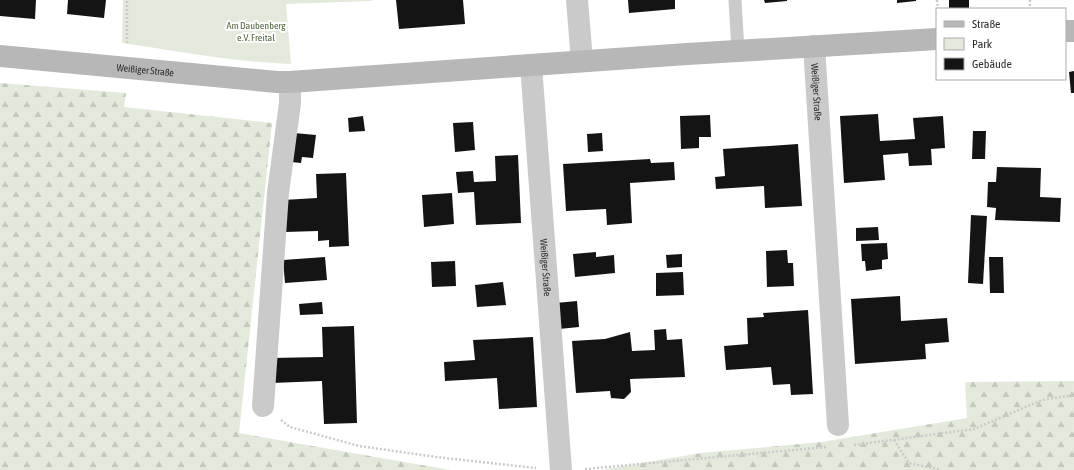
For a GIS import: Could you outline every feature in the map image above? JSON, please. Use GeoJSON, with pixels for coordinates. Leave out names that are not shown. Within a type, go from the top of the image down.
{"type":"FeatureCollection","features":[{"type":"Feature","properties":{"kind":"street"},"geometry":{"type":"LineString","coordinates":[[577,0],[582,61]]}},
{"type":"Feature","properties":{"kind":"street","name":"Weißiger Straße"},"geometry":{"type":"LineString","coordinates":[[0,56],[276,82],[290,82],[582,61],[936,39]]}},
{"type":"Feature","properties":{"kind":"street","name":"Weißiger Straße"},"geometry":{"type":"LineString","coordinates":[[814,46],[838,425]]}},
{"type":"Feature","properties":{"kind":"street","name":"Weißiger Straße"},"geometry":{"type":"LineString","coordinates":[[531,65],[552,470]]}},
{"type":"Feature","properties":{"kind":"street"},"geometry":{"type":"LineString","coordinates":[[263,406],[278,193],[290,103],[290,82]]}},
{"type":"Feature","properties":{"kind":"lane"},"geometry":{"type":"LineString","coordinates":[[735,0],[738,51]]}},
{"type":"Feature","properties":{"kind":"path"},"geometry":{"type":"LineString","coordinates":[[127,0],[127,44]]}},
{"type":"Feature","properties":{"kind":"path"},"geometry":{"type":"LineString","coordinates":[[263,406],[290,428],[359,446],[436,457],[552,470]]}},
{"type":"Feature","properties":{"kind":"path"},"geometry":{"type":"LineString","coordinates":[[894,440],[909,463],[938,470]]}},
{"type":"Feature","properties":{"kind":"green space","name":"Am Daubenberg e.V. Freital"},"geometry":{"type":"Polygon","coordinates":[[[123,0],[372,1],[286,4],[291,64],[227,59],[122,43],[123,0]]]}},
{"type":"Feature","properties":{"kind":"green space"},"geometry":{"type":"Polygon","coordinates":[[[0,83],[126,93],[124,107],[272,123],[239,433],[450,470],[0,470],[0,83]]]}},
{"type":"Feature","properties":{"kind":"green space"},"geometry":{"type":"Polygon","coordinates":[[[1074,381],[1074,470],[601,470],[701,453],[821,442],[967,418],[965,382],[1074,381]]]}},
{"type":"Feature","properties":{"kind":"building"},"geometry":{"type":"Polygon","coordinates":[[[0,0],[36,0],[35,19],[0,16],[0,0]]]}},
{"type":"Feature","properties":{"kind":"building"},"geometry":{"type":"Polygon","coordinates":[[[68,0],[106,0],[104,18],[67,14],[68,0]]]}},
{"type":"Feature","properties":{"kind":"building"},"geometry":{"type":"Polygon","coordinates":[[[396,0],[463,0],[465,24],[399,29],[396,0]]]}},
{"type":"Feature","properties":{"kind":"building"},"geometry":{"type":"Polygon","coordinates":[[[628,0],[675,0],[675,9],[629,13],[628,0]]]}},
{"type":"Feature","properties":{"kind":"building"},"geometry":{"type":"Polygon","coordinates":[[[764,0],[787,0],[787,1],[765,3],[764,0]]]}},
{"type":"Feature","properties":{"kind":"building"},"geometry":{"type":"Polygon","coordinates":[[[897,0],[916,0],[916,1],[897,3],[897,0]]]}},
{"type":"Feature","properties":{"kind":"building"},"geometry":{"type":"Polygon","coordinates":[[[949,0],[969,0],[969,8],[949,8],[949,0]]]}},
{"type":"Feature","properties":{"kind":"building"},"geometry":{"type":"Polygon","coordinates":[[[1074,71],[1074,93],[1071,93],[1069,72],[1074,71]]]}},
{"type":"Feature","properties":{"kind":"building"},"geometry":{"type":"Polygon","coordinates":[[[878,114],[880,141],[915,139],[913,118],[943,116],[945,148],[931,149],[932,165],[909,166],[908,153],[883,155],[885,180],[844,183],[840,116],[878,114]]]}},
{"type":"Feature","properties":{"kind":"building"},"geometry":{"type":"Polygon","coordinates":[[[710,115],[711,137],[699,137],[699,148],[681,149],[680,116],[710,115]]]}},
{"type":"Feature","properties":{"kind":"building"},"geometry":{"type":"Polygon","coordinates":[[[363,116],[365,131],[349,132],[348,118],[363,116]]]}},
{"type":"Feature","properties":{"kind":"building"},"geometry":{"type":"Polygon","coordinates":[[[473,122],[475,150],[455,152],[453,123],[473,122]]]}},
{"type":"Feature","properties":{"kind":"building"},"geometry":{"type":"Polygon","coordinates":[[[973,131],[986,131],[985,159],[972,159],[973,131]]]}},
{"type":"Feature","properties":{"kind":"building"},"geometry":{"type":"Polygon","coordinates":[[[294,133],[316,135],[313,158],[302,157],[301,163],[291,162],[294,133]]]}},
{"type":"Feature","properties":{"kind":"building"},"geometry":{"type":"Polygon","coordinates":[[[602,133],[603,151],[588,152],[587,134],[602,133]]]}},
{"type":"Feature","properties":{"kind":"building"},"geometry":{"type":"Polygon","coordinates":[[[798,144],[802,206],[765,208],[764,186],[716,189],[715,177],[725,176],[723,149],[798,144]]]}},
{"type":"Feature","properties":{"kind":"building"},"geometry":{"type":"Polygon","coordinates":[[[518,155],[521,223],[476,225],[474,192],[458,193],[456,172],[473,171],[474,182],[496,181],[495,156],[518,155]]]}},
{"type":"Feature","properties":{"kind":"building"},"geometry":{"type":"Polygon","coordinates":[[[650,159],[651,163],[674,162],[675,180],[630,183],[632,223],[607,225],[606,209],[566,211],[563,164],[650,159]]]}},
{"type":"Feature","properties":{"kind":"building"},"geometry":{"type":"Polygon","coordinates":[[[997,167],[1041,168],[1040,197],[1061,198],[1060,222],[995,220],[996,208],[987,207],[988,182],[996,182],[997,167]]]}},
{"type":"Feature","properties":{"kind":"building"},"geometry":{"type":"Polygon","coordinates":[[[346,173],[349,246],[329,247],[329,240],[318,241],[318,231],[285,232],[283,200],[317,198],[316,174],[346,173]]]}},
{"type":"Feature","properties":{"kind":"building"},"geometry":{"type":"Polygon","coordinates":[[[452,193],[454,224],[424,227],[422,195],[452,193]]]}},
{"type":"Feature","properties":{"kind":"building"},"geometry":{"type":"Polygon","coordinates":[[[971,215],[987,216],[983,284],[968,283],[971,215]]]}},
{"type":"Feature","properties":{"kind":"building"},"geometry":{"type":"Polygon","coordinates":[[[878,227],[879,240],[856,241],[856,228],[878,227]]]}},
{"type":"Feature","properties":{"kind":"building"},"geometry":{"type":"Polygon","coordinates":[[[887,243],[888,259],[882,260],[882,269],[866,271],[865,261],[862,261],[861,244],[887,243]]]}},
{"type":"Feature","properties":{"kind":"building"},"geometry":{"type":"Polygon","coordinates":[[[787,250],[788,263],[793,263],[794,286],[767,287],[766,251],[787,250]]]}},
{"type":"Feature","properties":{"kind":"building"},"geometry":{"type":"Polygon","coordinates":[[[596,252],[596,257],[614,255],[615,273],[575,277],[573,254],[596,252]]]}},
{"type":"Feature","properties":{"kind":"building"},"geometry":{"type":"Polygon","coordinates":[[[682,254],[682,267],[667,268],[666,255],[682,254]]]}},
{"type":"Feature","properties":{"kind":"building"},"geometry":{"type":"Polygon","coordinates":[[[325,257],[327,280],[285,283],[283,260],[325,257]]]}},
{"type":"Feature","properties":{"kind":"building"},"geometry":{"type":"Polygon","coordinates":[[[989,257],[1003,257],[1004,293],[990,293],[989,257]]]}},
{"type":"Feature","properties":{"kind":"building"},"geometry":{"type":"Polygon","coordinates":[[[455,261],[456,286],[432,287],[431,262],[455,261]]]}},
{"type":"Feature","properties":{"kind":"building"},"geometry":{"type":"Polygon","coordinates":[[[683,272],[684,295],[656,296],[656,273],[683,272]]]}},
{"type":"Feature","properties":{"kind":"building"},"geometry":{"type":"Polygon","coordinates":[[[503,282],[506,305],[477,307],[475,285],[503,282]]]}},
{"type":"Feature","properties":{"kind":"building"},"geometry":{"type":"Polygon","coordinates":[[[900,296],[901,321],[947,318],[949,342],[925,344],[926,359],[855,364],[851,299],[900,296]]]}},
{"type":"Feature","properties":{"kind":"building"},"geometry":{"type":"Polygon","coordinates":[[[577,301],[579,327],[559,329],[556,303],[577,301]]]}},
{"type":"Feature","properties":{"kind":"building"},"geometry":{"type":"Polygon","coordinates":[[[322,302],[323,314],[300,315],[299,304],[322,302]]]}},
{"type":"Feature","properties":{"kind":"building"},"geometry":{"type":"Polygon","coordinates":[[[808,310],[813,394],[791,395],[790,384],[773,385],[771,367],[726,370],[724,346],[748,344],[747,318],[764,317],[763,313],[808,310]]]}},
{"type":"Feature","properties":{"kind":"building"},"geometry":{"type":"Polygon","coordinates":[[[354,326],[357,423],[324,424],[322,381],[272,383],[271,358],[323,357],[322,327],[354,326]]]}},
{"type":"Feature","properties":{"kind":"building"},"geometry":{"type":"Polygon","coordinates":[[[666,329],[667,340],[682,339],[685,377],[630,379],[631,392],[624,399],[611,398],[610,391],[576,393],[572,341],[605,339],[630,332],[632,351],[655,350],[654,330],[666,329]]]}},
{"type":"Feature","properties":{"kind":"building"},"geometry":{"type":"Polygon","coordinates":[[[533,337],[537,407],[499,409],[497,378],[445,381],[444,362],[475,360],[473,340],[533,337]]]}}]}
